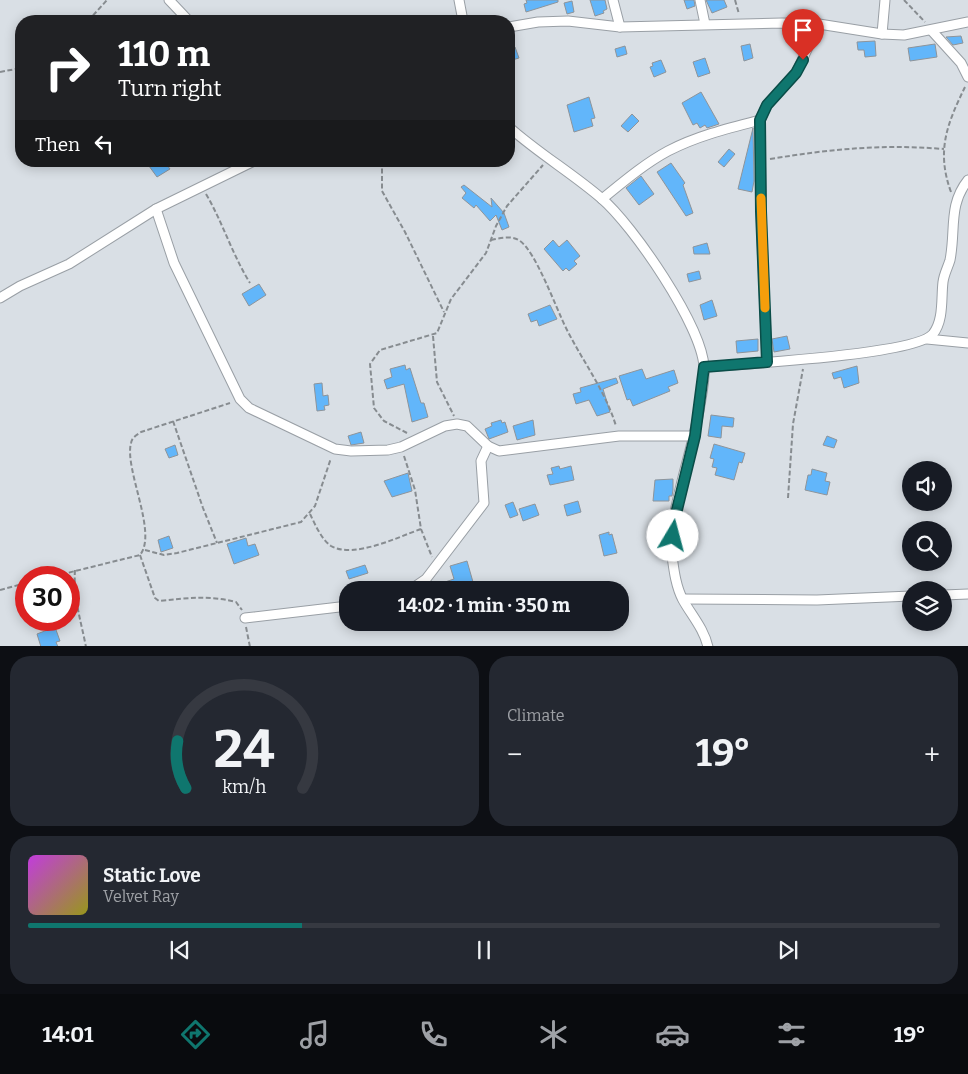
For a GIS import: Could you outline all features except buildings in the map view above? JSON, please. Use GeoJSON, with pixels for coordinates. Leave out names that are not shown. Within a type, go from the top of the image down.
{"type":"FeatureCollection","features":[{"type":"Feature","properties":{"kind":"street"},"geometry":{"type":"LineString","coordinates":[[169,0],[183,15]]}},
{"type":"Feature","properties":{"kind":"street"},"geometry":{"type":"LineString","coordinates":[[459,0],[462,15]]}},
{"type":"Feature","properties":{"kind":"street"},"geometry":{"type":"LineString","coordinates":[[613,0],[620,26]]}},
{"type":"Feature","properties":{"kind":"street"},"geometry":{"type":"LineString","coordinates":[[700,0],[706,24]]}},
{"type":"Feature","properties":{"kind":"street"},"geometry":{"type":"LineString","coordinates":[[882,34],[885,0]]}},
{"type":"Feature","properties":{"kind":"street"},"geometry":{"type":"LineString","coordinates":[[515,26],[561,21],[620,26],[819,24],[882,34],[904,35],[968,22]]}},
{"type":"Feature","properties":{"kind":"street"},"geometry":{"type":"LineString","coordinates":[[767,362],[760,120],[767,105],[796,73],[819,24]]}},
{"type":"Feature","properties":{"kind":"street"},"geometry":{"type":"LineString","coordinates":[[932,30],[962,63],[968,78]]}},
{"type":"Feature","properties":{"kind":"street"},"geometry":{"type":"LineString","coordinates":[[602,199],[638,171],[668,152],[724,129],[760,120]]}},
{"type":"Feature","properties":{"kind":"street"},"geometry":{"type":"LineString","coordinates":[[515,132],[602,199],[626,224],[672,293],[695,335],[704,367],[695,436],[675,518],[672,553],[678,587],[683,600],[696,618],[708,646]]}},
{"type":"Feature","properties":{"kind":"street"},"geometry":{"type":"LineString","coordinates":[[0,298],[20,286],[69,264],[156,209],[202,188],[218,177],[240,167]]}},
{"type":"Feature","properties":{"kind":"street"},"geometry":{"type":"LineString","coordinates":[[927,339],[934,332],[939,321],[943,281],[954,238],[955,202],[959,192],[968,180]]}},
{"type":"Feature","properties":{"kind":"street"},"geometry":{"type":"LineString","coordinates":[[156,209],[174,263],[240,400],[249,408],[335,449],[368,451],[401,447],[445,426],[457,424],[475,432],[488,446],[499,451],[619,436],[695,436]]}},
{"type":"Feature","properties":{"kind":"street"},"geometry":{"type":"LineString","coordinates":[[704,367],[806,359],[891,349],[927,339],[968,343]]}},
{"type":"Feature","properties":{"kind":"street"},"geometry":{"type":"LineString","coordinates":[[422,581],[436,567],[484,503],[481,461],[488,446]]}},
{"type":"Feature","properties":{"kind":"street"},"geometry":{"type":"LineString","coordinates":[[952,595],[968,594]]}},
{"type":"Feature","properties":{"kind":"street"},"geometry":{"type":"LineString","coordinates":[[683,600],[817,600],[902,596]]}},
{"type":"Feature","properties":{"kind":"street"},"geometry":{"type":"LineString","coordinates":[[245,618],[339,607]]}},
{"type":"Feature","properties":{"kind":"path"},"geometry":{"type":"LineString","coordinates":[[93,15],[107,0]]}},
{"type":"Feature","properties":{"kind":"path"},"geometry":{"type":"LineString","coordinates":[[735,0],[742,24]]}},
{"type":"Feature","properties":{"kind":"path"},"geometry":{"type":"LineString","coordinates":[[904,0],[932,30]]}},
{"type":"Feature","properties":{"kind":"path"},"geometry":{"type":"LineString","coordinates":[[0,72],[15,69]]}},
{"type":"Feature","properties":{"kind":"path"},"geometry":{"type":"LineString","coordinates":[[955,202],[942,157],[950,118],[968,78]]}},
{"type":"Feature","properties":{"kind":"path"},"geometry":{"type":"LineString","coordinates":[[760,160],[857,147],[901,146],[944,149]]}},
{"type":"Feature","properties":{"kind":"path"},"geometry":{"type":"LineString","coordinates":[[418,438],[384,421],[374,408],[370,364],[380,350],[433,336],[439,329],[444,312],[456,291],[478,266],[507,206],[548,159]]}},
{"type":"Feature","properties":{"kind":"path"},"geometry":{"type":"LineString","coordinates":[[382,167],[382,191],[405,232],[444,312]]}},
{"type":"Feature","properties":{"kind":"path"},"geometry":{"type":"LineString","coordinates":[[202,188],[218,215],[230,248],[250,283]]}},
{"type":"Feature","properties":{"kind":"path"},"geometry":{"type":"LineString","coordinates":[[491,240],[515,238],[522,242],[530,254],[567,330],[604,393],[619,436]]}},
{"type":"Feature","properties":{"kind":"path"},"geometry":{"type":"LineString","coordinates":[[433,336],[436,382],[457,424]]}},
{"type":"Feature","properties":{"kind":"path"},"geometry":{"type":"LineString","coordinates":[[788,498],[793,424],[798,389],[806,359]]}},
{"type":"Feature","properties":{"kind":"path"},"geometry":{"type":"LineString","coordinates":[[80,569],[140,555],[144,550],[142,511],[131,457],[131,443],[141,432],[240,400]]}},
{"type":"Feature","properties":{"kind":"path"},"geometry":{"type":"LineString","coordinates":[[173,421],[203,508],[218,542]]}},
{"type":"Feature","properties":{"kind":"path"},"geometry":{"type":"LineString","coordinates":[[401,447],[415,490],[421,529],[436,567]]}},
{"type":"Feature","properties":{"kind":"path"},"geometry":{"type":"LineString","coordinates":[[144,550],[164,555],[301,522],[310,514],[320,494],[335,449]]}},
{"type":"Feature","properties":{"kind":"path"},"geometry":{"type":"LineString","coordinates":[[310,514],[319,532],[330,545],[341,550],[372,546],[421,529]]}},
{"type":"Feature","properties":{"kind":"path"},"geometry":{"type":"LineString","coordinates":[[140,555],[155,598],[159,601],[189,596],[236,602],[245,618],[250,646]]}},
{"type":"Feature","properties":{"kind":"path"},"geometry":{"type":"LineString","coordinates":[[0,590],[15,586]]}},
{"type":"Feature","properties":{"kind":"path"},"geometry":{"type":"LineString","coordinates":[[80,618],[86,646]]}},
{"type":"Feature","properties":{"kind":"slow traffic"},"geometry":{"type":"LineString","coordinates":[[761,198],[765,308]]}},
{"type":"Feature","properties":{"kind":"route"},"geometry":{"type":"LineString","coordinates":[[673,536],[675,518],[695,436],[704,367],[767,362],[761,211],[760,120],[767,105],[796,73],[803,60]]}}]}
